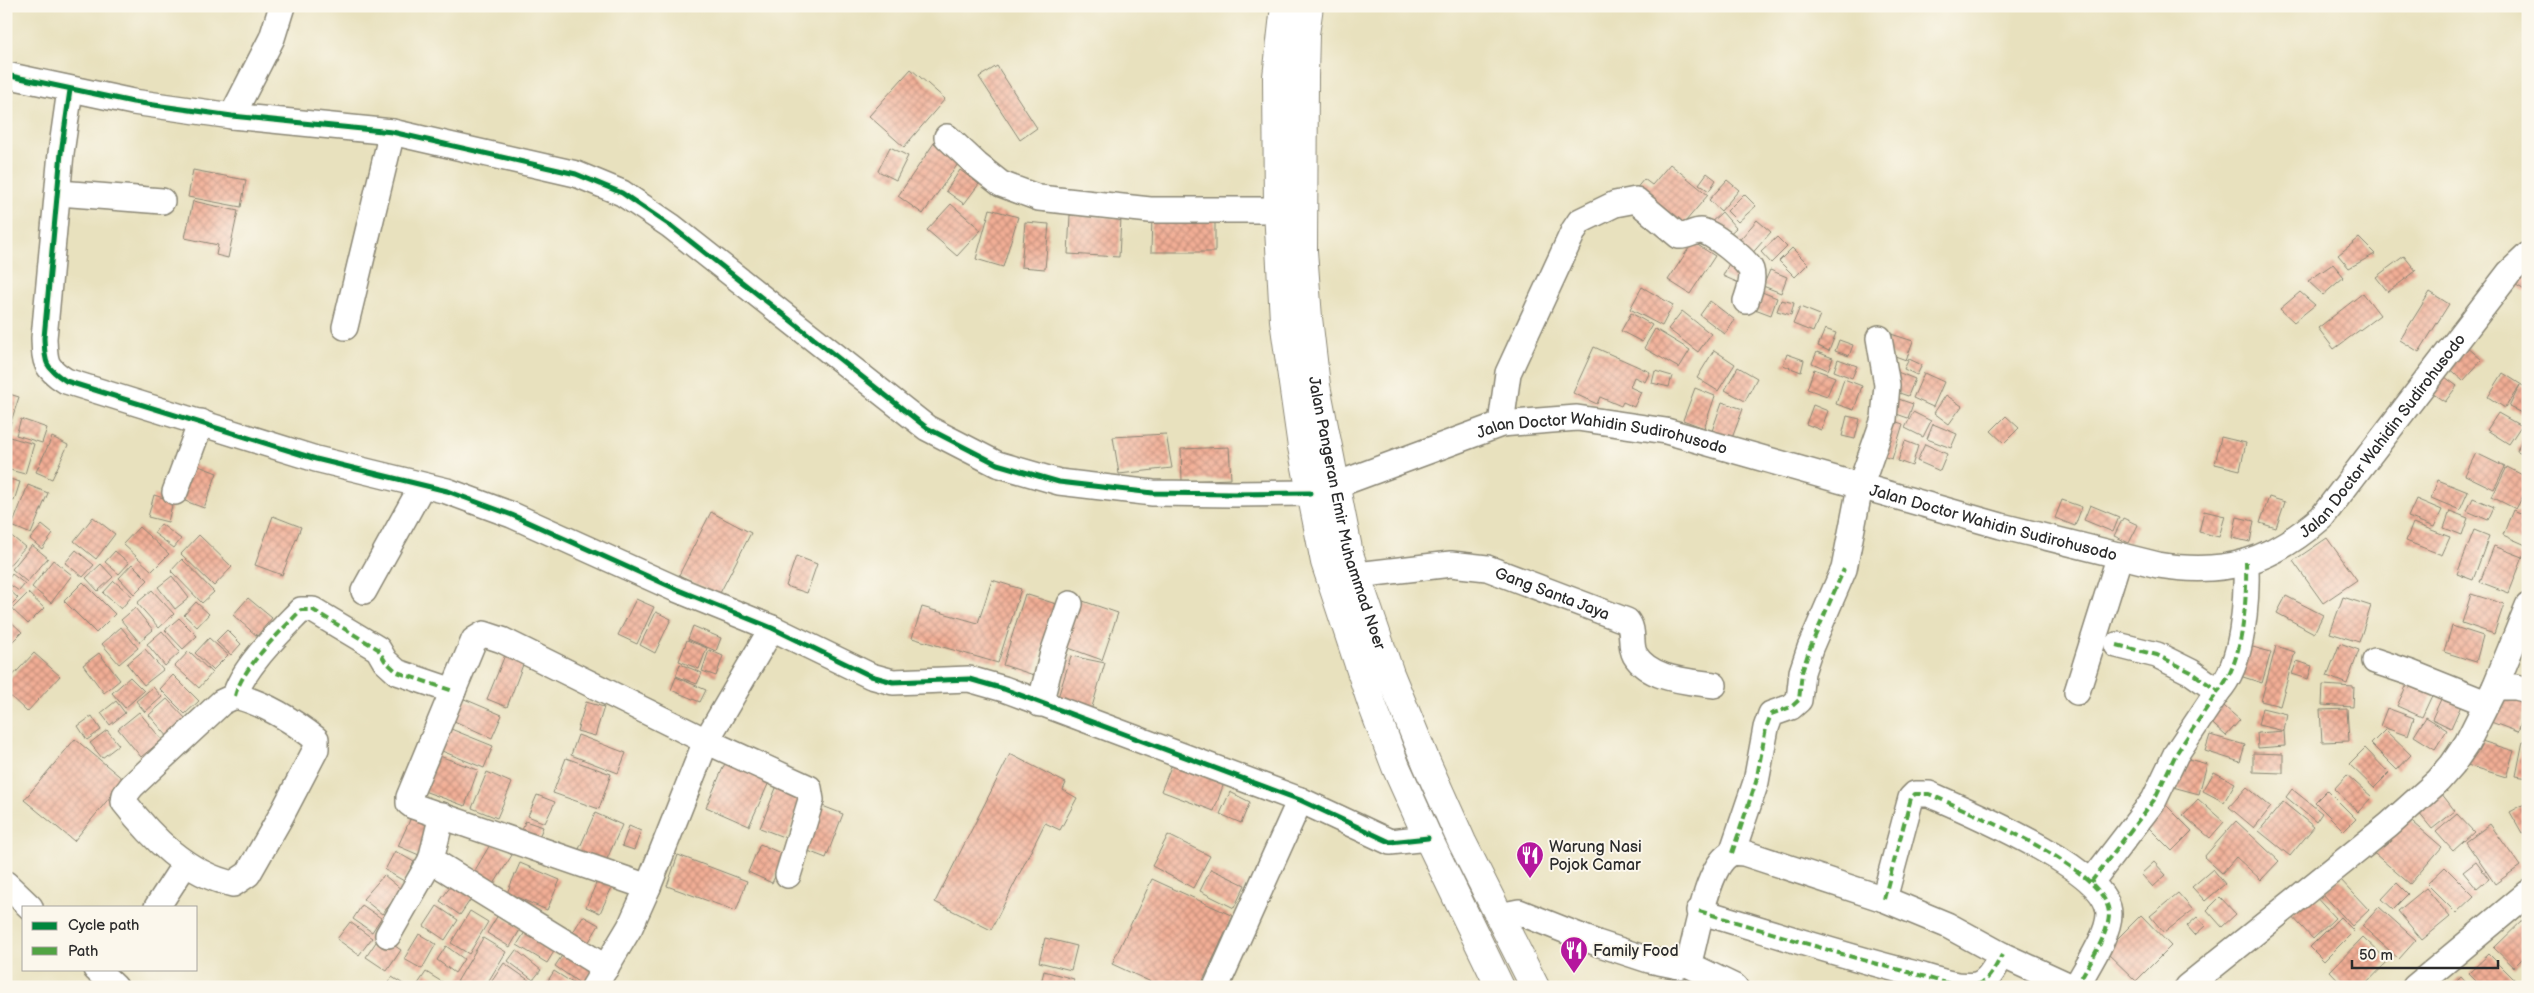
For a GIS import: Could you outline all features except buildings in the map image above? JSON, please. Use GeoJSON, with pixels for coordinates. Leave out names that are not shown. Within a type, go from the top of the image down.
{"type":"FeatureCollection","features":[{"type":"Feature","properties":{"kind":"main road","name":"Jalan Pangeran Emir Muhammad Noer"},"geometry":{"type":"LineString","coordinates":[[1285,6],[1277,77],[1278,210],[1296,319],[1302,447],[1310,492],[1344,564],[1434,779],[1535,987]]}},
{"type":"Feature","properties":{"kind":"main road","name":"Jalan Pangeran Emir Muhammad Noer"},"geometry":{"type":"LineString","coordinates":[[1309,6],[1305,34],[1303,251],[1296,319],[1316,386],[1336,485],[1344,564],[1373,707],[1428,838],[1500,987]]}},
{"type":"Feature","properties":{"kind":"main road"},"geometry":{"type":"LineString","coordinates":[[1277,77],[1304,77]]}},
{"type":"Feature","properties":{"kind":"main road"},"geometry":{"type":"LineString","coordinates":[[1406,789],[1434,779]]}},
{"type":"Feature","properties":{"kind":"street"},"geometry":{"type":"LineString","coordinates":[[232,116],[272,38],[282,6]]}},
{"type":"Feature","properties":{"kind":"street"},"geometry":{"type":"LineString","coordinates":[[6,75],[133,102],[232,116],[392,132],[576,174],[622,193],[670,226],[927,428],[996,464],[1059,482],[1153,493],[1310,492]]}},
{"type":"Feature","properties":{"kind":"street"},"geometry":{"type":"LineString","coordinates":[[70,90],[61,153],[44,338],[45,360],[50,371],[66,381],[93,391],[201,422],[316,459],[447,492],[512,515],[676,589],[772,628],[846,665],[893,682],[969,679],[1004,689],[1300,800],[1390,842],[1428,838]]}},
{"type":"Feature","properties":{"kind":"street"},"geometry":{"type":"LineString","coordinates":[[345,327],[392,132]]}},
{"type":"Feature","properties":{"kind":"street"},"geometry":{"type":"LineString","coordinates":[[947,137],[1001,184],[1039,198],[1150,210],[1278,210]]}},
{"type":"Feature","properties":{"kind":"street"},"geometry":{"type":"LineString","coordinates":[[58,193],[162,201]]}},
{"type":"Feature","properties":{"kind":"street"},"geometry":{"type":"LineString","coordinates":[[1501,424],[1508,373],[1580,221],[1615,204],[1636,200],[1678,236],[1684,237],[1701,231],[1706,232],[1748,264],[1752,279],[1746,301]]}},
{"type":"Feature","properties":{"kind":"street","name":"Jalan Doctor Wahidin Sudirohusodo"},"geometry":{"type":"LineString","coordinates":[[1336,485],[1501,424],[1577,418],[1666,431],[2001,526],[2184,569],[2212,570],[2246,562],[2287,544],[2322,517],[2509,273],[2528,255]]}},
{"type":"Feature","properties":{"kind":"street"},"geometry":{"type":"LineString","coordinates":[[1499,916],[1519,912],[1597,943],[1649,960],[1678,966],[1685,963],[1693,947],[1700,911],[1723,860],[1732,853],[1756,782],[1766,728],[1771,714],[1791,707],[1800,696],[1802,672],[1810,648],[1844,570],[1860,486],[1884,419],[1887,385],[1879,338]]}},
{"type":"Feature","properties":{"kind":"street"},"geometry":{"type":"LineString","coordinates":[[175,492],[201,422]]}},
{"type":"Feature","properties":{"kind":"street"},"geometry":{"type":"LineString","coordinates":[[364,592],[422,486]]}},
{"type":"Feature","properties":{"kind":"street"},"geometry":{"type":"LineString","coordinates":[[2077,692],[2120,555]]}},
{"type":"Feature","properties":{"kind":"street"},"geometry":{"type":"LineString","coordinates":[[2091,882],[2154,800],[2176,754],[2224,684],[2231,670],[2245,619],[2246,562]]}},
{"type":"Feature","properties":{"kind":"street","name":"Gang Santa Jaya"},"geometry":{"type":"LineString","coordinates":[[1344,564],[1451,564],[1487,568],[1627,621],[1632,627],[1634,654],[1646,666],[1674,679],[1714,685]]}},
{"type":"Feature","properties":{"kind":"street"},"geometry":{"type":"LineString","coordinates":[[1040,704],[1053,653],[1070,604]]}},
{"type":"Feature","properties":{"kind":"street"},"geometry":{"type":"LineString","coordinates":[[2187,987],[2389,825],[2438,781],[2452,765],[2466,743],[2491,695],[2528,606]]}},
{"type":"Feature","properties":{"kind":"street"},"geometry":{"type":"LineString","coordinates":[[235,696],[244,677],[301,610],[314,610],[378,649],[385,660],[397,672],[453,691]]}},
{"type":"Feature","properties":{"kind":"street"},"geometry":{"type":"LineString","coordinates":[[430,860],[600,977],[630,927],[648,887],[706,741],[772,628]]}},
{"type":"Feature","properties":{"kind":"street"},"geometry":{"type":"LineString","coordinates":[[648,887],[503,839],[409,803],[409,796],[474,640],[484,634],[502,640],[706,741],[809,788],[811,800],[788,875]]}},
{"type":"Feature","properties":{"kind":"street"},"geometry":{"type":"LineString","coordinates":[[2117,645],[2157,655],[2191,672],[2218,691]]}},
{"type":"Feature","properties":{"kind":"street"},"geometry":{"type":"LineString","coordinates":[[2375,661],[2491,695],[2516,687],[2528,690]]}},
{"type":"Feature","properties":{"kind":"street"},"geometry":{"type":"LineString","coordinates":[[235,696],[250,700],[302,728],[316,739],[316,749],[248,874],[233,884],[214,880],[185,864],[139,820],[124,802],[125,795],[132,786],[222,702],[235,696]]}},
{"type":"Feature","properties":{"kind":"street"},"geometry":{"type":"LineString","coordinates":[[1884,899],[1911,798],[1915,794],[1921,792],[2024,836],[2091,882],[2108,905],[2108,921],[2076,987]]}},
{"type":"Feature","properties":{"kind":"street"},"geometry":{"type":"LineString","coordinates":[[1216,987],[1300,800]]}},
{"type":"Feature","properties":{"kind":"street"},"geometry":{"type":"LineString","coordinates":[[388,935],[430,860],[442,816]]}},
{"type":"Feature","properties":{"kind":"street"},"geometry":{"type":"LineString","coordinates":[[1732,853],[1744,853],[1884,899],[1947,925],[2002,954],[2072,987]]}},
{"type":"Feature","properties":{"kind":"street"},"geometry":{"type":"LineString","coordinates":[[158,906],[185,864]]}},
{"type":"Feature","properties":{"kind":"street"},"geometry":{"type":"LineString","coordinates":[[6,884],[29,906]]}},
{"type":"Feature","properties":{"kind":"street"},"geometry":{"type":"LineString","coordinates":[[2415,987],[2528,893]]}},
{"type":"Feature","properties":{"kind":"street"},"geometry":{"type":"LineString","coordinates":[[1700,911],[1854,958],[1955,984],[1975,985],[1982,983],[2002,954]]}},
{"type":"Feature","properties":{"kind":"street"},"geometry":{"type":"LineString","coordinates":[[1685,963],[1735,987]]}},
{"type":"Feature","properties":{"kind":"marked path"},"geometry":{"type":"LineString","coordinates":[[2117,645],[2157,655],[2191,672],[2218,691],[2227,679],[2239,648],[2246,594],[2246,562]]}},
{"type":"Feature","properties":{"kind":"marked path"},"geometry":{"type":"LineString","coordinates":[[1732,853],[1756,782],[1766,728],[1771,714],[1791,707],[1799,700],[1802,672],[1810,648],[1844,569]]}},
{"type":"Feature","properties":{"kind":"marked path"},"geometry":{"type":"LineString","coordinates":[[235,696],[245,674],[254,662],[301,610],[313,610],[378,649],[385,661],[397,672],[453,691]]}},
{"type":"Feature","properties":{"kind":"marked path"},"geometry":{"type":"LineString","coordinates":[[2091,882],[2154,800],[2176,754],[2218,691]]}},
{"type":"Feature","properties":{"kind":"marked path"},"geometry":{"type":"LineString","coordinates":[[1884,899],[1911,798],[1915,794],[1929,794],[1973,814],[2003,828],[2062,861],[2086,879],[2103,897],[2109,914],[2108,922],[2101,941],[2076,987]]}},
{"type":"Feature","properties":{"kind":"marked path"},"geometry":{"type":"LineString","coordinates":[[1699,911],[1858,959],[1959,985],[1980,984],[1992,973],[2002,955]]}},
{"type":"Feature","properties":{"kind":"cycle path"},"geometry":{"type":"LineString","coordinates":[[6,75],[133,102],[232,116],[392,132],[576,174],[622,193],[671,226],[927,428],[997,464],[1059,482],[1153,493],[1310,493]]}},
{"type":"Feature","properties":{"kind":"cycle path"},"geometry":{"type":"LineString","coordinates":[[70,90],[61,153],[44,338],[47,363],[53,372],[66,381],[316,459],[447,491],[512,515],[676,589],[772,628],[871,676],[893,682],[969,679],[1004,689],[1300,800],[1390,842],[1428,838]]}},
{"type":"Feature","properties":{"kind":"place","name":"Warung Nasi Pojok Camar"},"geometry":{"type":"Point","coordinates":[1530,879]}},
{"type":"Feature","properties":{"kind":"place","name":"Family Food"},"geometry":{"type":"Point","coordinates":[1574,974]}}]}
